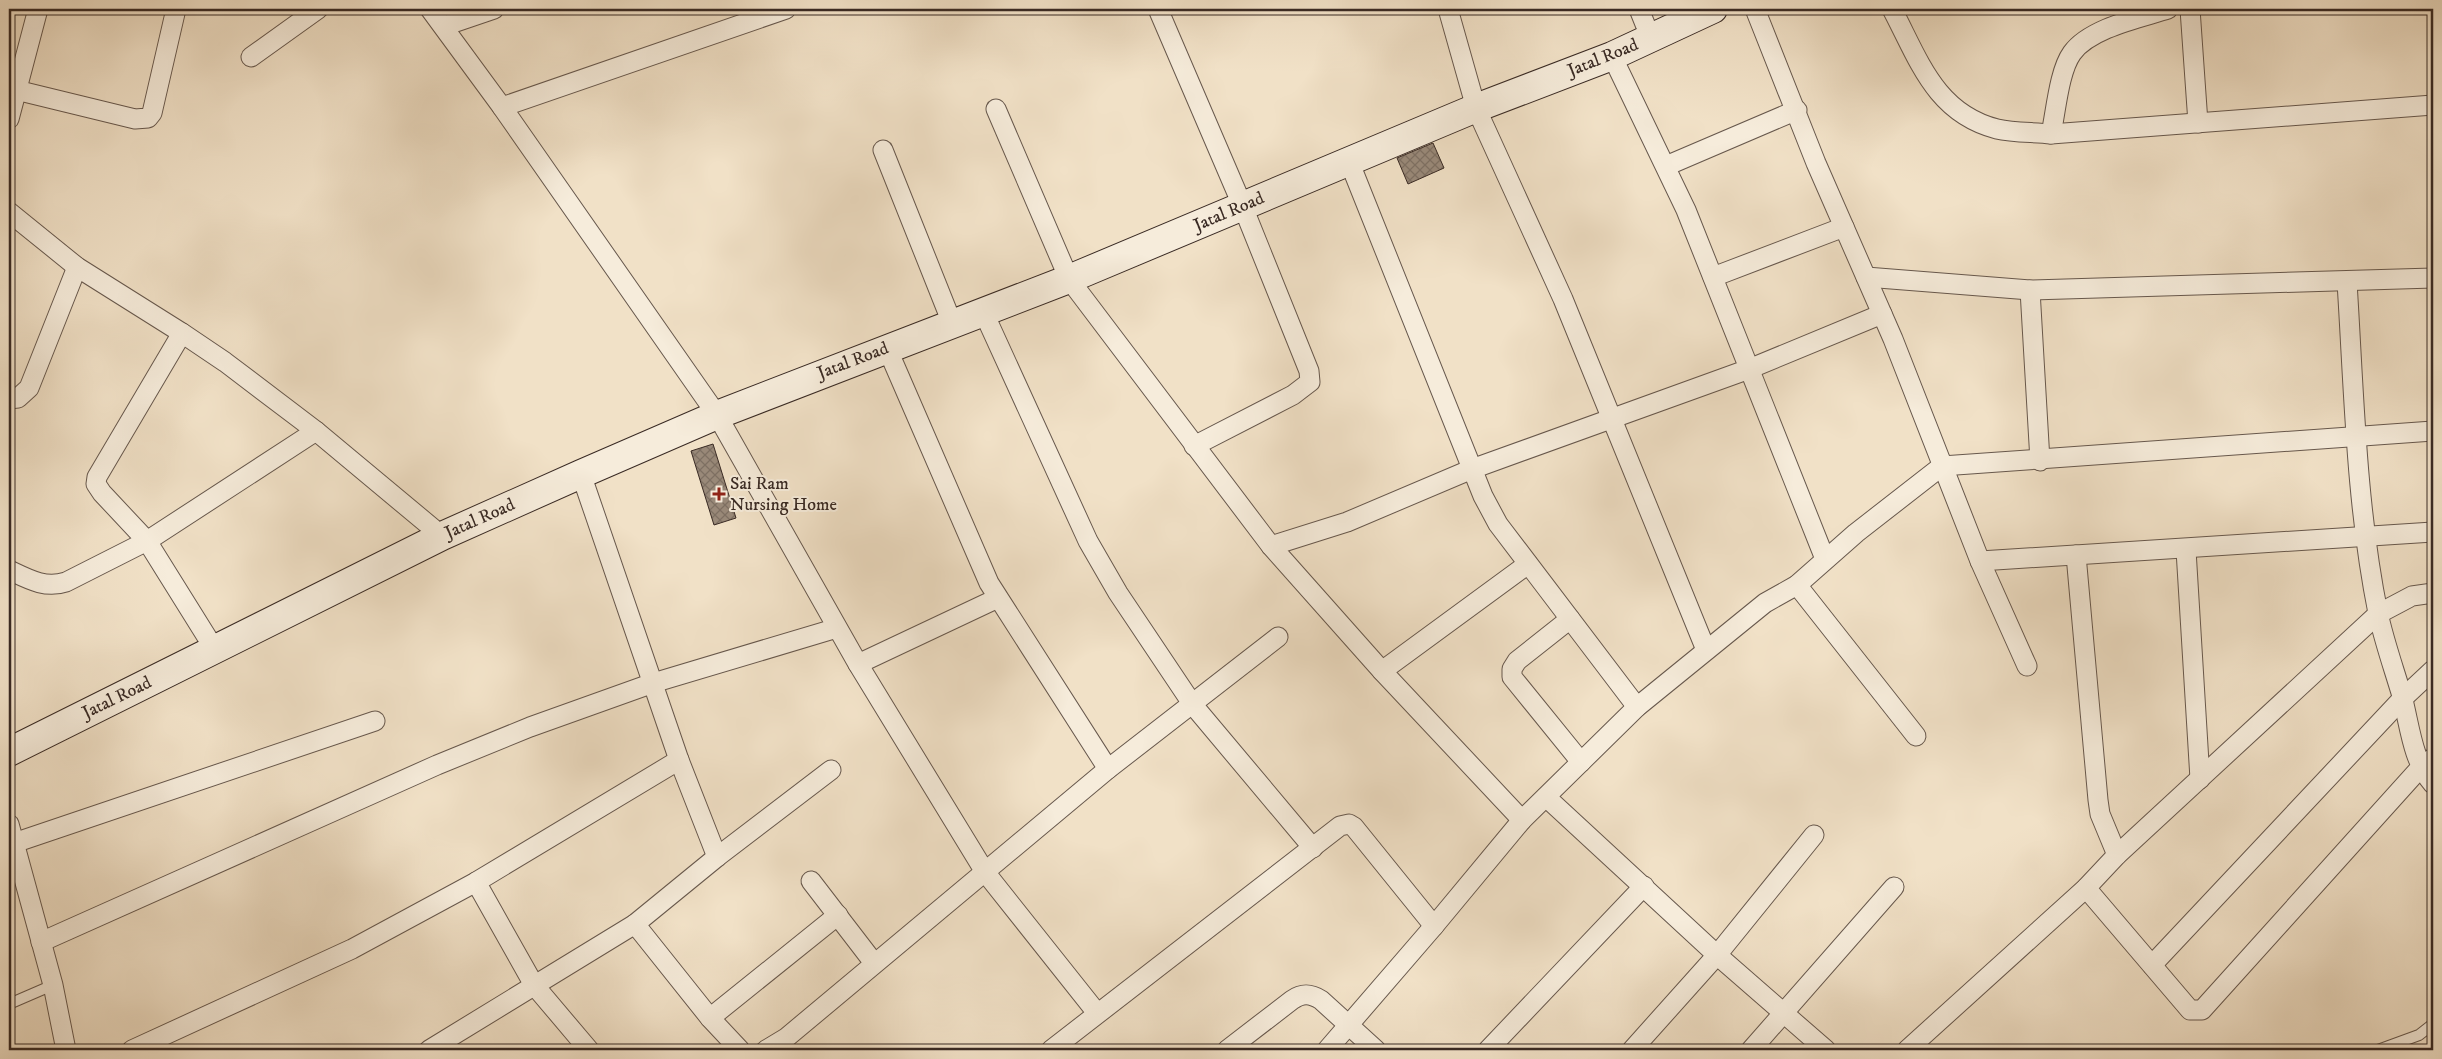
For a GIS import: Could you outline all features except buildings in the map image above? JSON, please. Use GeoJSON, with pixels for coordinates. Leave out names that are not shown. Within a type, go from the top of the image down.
{"type":"FeatureCollection","features":[{"type":"Feature","properties":{"kind":"main road","name":"Jatal Road"},"geometry":{"type":"LineString","coordinates":[[9,752],[442,536],[580,474],[717,415],[1069,279],[1476,108],[1612,56],[1713,9]]}},
{"type":"Feature","properties":{"kind":"street"},"geometry":{"type":"LineString","coordinates":[[9,119],[16,90],[16,59],[38,9]]}},
{"type":"Feature","properties":{"kind":"street"},"geometry":{"type":"LineString","coordinates":[[16,90],[135,119],[148,118],[152,113],[176,9]]}},
{"type":"Feature","properties":{"kind":"street"},"geometry":{"type":"LineString","coordinates":[[251,57],[318,9]]}},
{"type":"Feature","properties":{"kind":"street"},"geometry":{"type":"LineString","coordinates":[[430,9],[502,107],[717,415],[858,664],[985,872],[1096,1013]]}},
{"type":"Feature","properties":{"kind":"street"},"geometry":{"type":"LineString","coordinates":[[444,26],[494,9]]}},
{"type":"Feature","properties":{"kind":"street"},"geometry":{"type":"LineString","coordinates":[[502,107],[786,9]]}},
{"type":"Feature","properties":{"kind":"street"},"geometry":{"type":"LineString","coordinates":[[1158,9],[1243,207],[1309,371],[1310,382],[1293,395],[1194,446]]}},
{"type":"Feature","properties":{"kind":"street"},"geometry":{"type":"LineString","coordinates":[[1448,9],[1476,108],[1562,300],[1706,650]]}},
{"type":"Feature","properties":{"kind":"street"},"geometry":{"type":"LineString","coordinates":[[1639,9],[1650,38]]}},
{"type":"Feature","properties":{"kind":"street"},"geometry":{"type":"LineString","coordinates":[[1755,9],[1844,227],[1882,314],[1980,561],[2027,666]]}},
{"type":"Feature","properties":{"kind":"street"},"geometry":{"type":"LineString","coordinates":[[1892,9],[1928,80],[1948,105],[1970,119],[1998,129],[2051,134],[2433,105]]}},
{"type":"Feature","properties":{"kind":"street"},"geometry":{"type":"LineString","coordinates":[[2051,134],[2062,76],[2071,54],[2082,41],[2104,30],[2168,9]]}},
{"type":"Feature","properties":{"kind":"street"},"geometry":{"type":"LineString","coordinates":[[2190,9],[2198,123]]}},
{"type":"Feature","properties":{"kind":"street"},"geometry":{"type":"LineString","coordinates":[[1612,56],[1666,166],[1713,276],[1825,559]]}},
{"type":"Feature","properties":{"kind":"street"},"geometry":{"type":"LineString","coordinates":[[996,109],[1069,279],[1271,546],[1382,671],[1522,820]]}},
{"type":"Feature","properties":{"kind":"street"},"geometry":{"type":"LineString","coordinates":[[1666,166],[1797,110]]}},
{"type":"Feature","properties":{"kind":"street"},"geometry":{"type":"LineString","coordinates":[[883,150],[952,323]]}},
{"type":"Feature","properties":{"kind":"street"},"geometry":{"type":"LineString","coordinates":[[1348,161],[1472,469],[1498,524],[1637,707]]}},
{"type":"Feature","properties":{"kind":"street"},"geometry":{"type":"LineString","coordinates":[[9,212],[77,267],[182,333],[316,431],[442,536]]}},
{"type":"Feature","properties":{"kind":"street"},"geometry":{"type":"LineString","coordinates":[[9,226],[38,237]]}},
{"type":"Feature","properties":{"kind":"street"},"geometry":{"type":"LineString","coordinates":[[1713,276],[1844,227]]}},
{"type":"Feature","properties":{"kind":"street"},"geometry":{"type":"LineString","coordinates":[[9,399],[18,398],[29,388],[77,267]]}},
{"type":"Feature","properties":{"kind":"street"},"geometry":{"type":"LineString","coordinates":[[1866,276],[2030,290],[2433,278]]}},
{"type":"Feature","properties":{"kind":"street"},"geometry":{"type":"LineString","coordinates":[[2348,282],[2356,436],[2366,537],[2378,614],[2402,699],[2412,743],[2427,762],[2433,784]]}},
{"type":"Feature","properties":{"kind":"street"},"geometry":{"type":"LineString","coordinates":[[2030,290],[2040,461]]}},
{"type":"Feature","properties":{"kind":"street"},"geometry":{"type":"LineString","coordinates":[[984,311],[1088,541],[1118,593],[1193,705],[1313,848]]}},
{"type":"Feature","properties":{"kind":"street"},"geometry":{"type":"LineString","coordinates":[[1271,546],[1347,522],[1472,469],[1749,369],[1882,314]]}},
{"type":"Feature","properties":{"kind":"street"},"geometry":{"type":"LineString","coordinates":[[182,333],[97,477],[96,484],[102,493],[147,541],[215,650]]}},
{"type":"Feature","properties":{"kind":"street"},"geometry":{"type":"LineString","coordinates":[[887,348],[966,533],[998,598],[1108,769]]}},
{"type":"Feature","properties":{"kind":"street"},"geometry":{"type":"LineString","coordinates":[[9,570],[32,581],[55,585],[147,541],[316,431]]}},
{"type":"Feature","properties":{"kind":"street"},"geometry":{"type":"LineString","coordinates":[[1327,1050],[1522,820],[1637,707],[1765,603],[1797,585],[1825,559],[1942,466],[2040,461],[2433,431]]}},
{"type":"Feature","properties":{"kind":"street"},"geometry":{"type":"LineString","coordinates":[[580,474],[679,760],[717,857]]}},
{"type":"Feature","properties":{"kind":"street"},"geometry":{"type":"LineString","coordinates":[[1980,561],[2186,550],[2433,532]]}},
{"type":"Feature","properties":{"kind":"street"},"geometry":{"type":"LineString","coordinates":[[2186,550],[2200,779]]}},
{"type":"Feature","properties":{"kind":"street"},"geometry":{"type":"LineString","coordinates":[[2076,555],[2098,800],[2100,814],[2118,855]]}},
{"type":"Feature","properties":{"kind":"street"},"geometry":{"type":"LineString","coordinates":[[1382,671],[1528,564]]}},
{"type":"Feature","properties":{"kind":"street"},"geometry":{"type":"LineString","coordinates":[[1797,585],[1916,736]]}},
{"type":"Feature","properties":{"kind":"street"},"geometry":{"type":"LineString","coordinates":[[1907,1050],[2086,888],[2118,855],[2378,614],[2412,596],[2433,593]]}},
{"type":"Feature","properties":{"kind":"street"},"geometry":{"type":"LineString","coordinates":[[858,664],[998,598]]}},
{"type":"Feature","properties":{"kind":"street"},"geometry":{"type":"LineString","coordinates":[[1570,619],[1517,661],[1512,669],[1512,677],[1581,762]]}},
{"type":"Feature","properties":{"kind":"street"},"geometry":{"type":"LineString","coordinates":[[41,942],[437,764],[530,727],[653,683],[837,628]]}},
{"type":"Feature","properties":{"kind":"street"},"geometry":{"type":"LineString","coordinates":[[766,1050],[791,1044],[874,963],[1108,769],[1193,705],[1278,637]]}},
{"type":"Feature","properties":{"kind":"street"},"geometry":{"type":"LineString","coordinates":[[2152,966],[2402,699],[2433,670]]}},
{"type":"Feature","properties":{"kind":"street"},"geometry":{"type":"LineString","coordinates":[[14,844],[375,721]]}},
{"type":"Feature","properties":{"kind":"street"},"geometry":{"type":"LineString","coordinates":[[132,1050],[352,949],[476,882],[679,760]]}},
{"type":"Feature","properties":{"kind":"street"},"geometry":{"type":"LineString","coordinates":[[2086,888],[2190,1010],[2202,1010],[2427,762]]}},
{"type":"Feature","properties":{"kind":"street"},"geometry":{"type":"LineString","coordinates":[[429,1050],[636,924],[717,857],[831,770]]}},
{"type":"Feature","properties":{"kind":"street"},"geometry":{"type":"LineString","coordinates":[[1546,797],[1717,955],[1826,1050]]}},
{"type":"Feature","properties":{"kind":"street"},"geometry":{"type":"LineString","coordinates":[[9,824],[53,984],[66,1050]]}},
{"type":"Feature","properties":{"kind":"street"},"geometry":{"type":"LineString","coordinates":[[1051,1050],[1096,1013],[1340,826],[1348,824],[1354,827],[1434,926]]}},
{"type":"Feature","properties":{"kind":"street"},"geometry":{"type":"LineString","coordinates":[[1632,1050],[1717,955],[1814,835]]}},
{"type":"Feature","properties":{"kind":"street"},"geometry":{"type":"LineString","coordinates":[[811,881],[874,963]]}},
{"type":"Feature","properties":{"kind":"street"},"geometry":{"type":"LineString","coordinates":[[476,882],[534,985],[589,1050]]}},
{"type":"Feature","properties":{"kind":"street"},"geometry":{"type":"LineString","coordinates":[[1488,1050],[1644,886]]}},
{"type":"Feature","properties":{"kind":"street"},"geometry":{"type":"LineString","coordinates":[[1751,1050],[1894,887]]}},
{"type":"Feature","properties":{"kind":"street"},"geometry":{"type":"LineString","coordinates":[[710,1018],[838,915]]}},
{"type":"Feature","properties":{"kind":"street"},"geometry":{"type":"LineString","coordinates":[[636,924],[710,1018],[740,1050]]}},
{"type":"Feature","properties":{"kind":"street"},"geometry":{"type":"LineString","coordinates":[[1227,1050],[1299,995],[1313,995],[1321,1000],[1376,1050]]}},
{"type":"Feature","properties":{"kind":"lane"},"geometry":{"type":"LineString","coordinates":[[9,1004],[53,984]]}},
{"type":"Feature","properties":{"kind":"lane"},"geometry":{"type":"LineString","coordinates":[[2378,1050],[2419,1035],[2433,1024]]}},
{"type":"Feature","properties":{"kind":"place","name":"Sai Ram Nursing Home"},"geometry":{"type":"Point","coordinates":[719,494]}}]}
